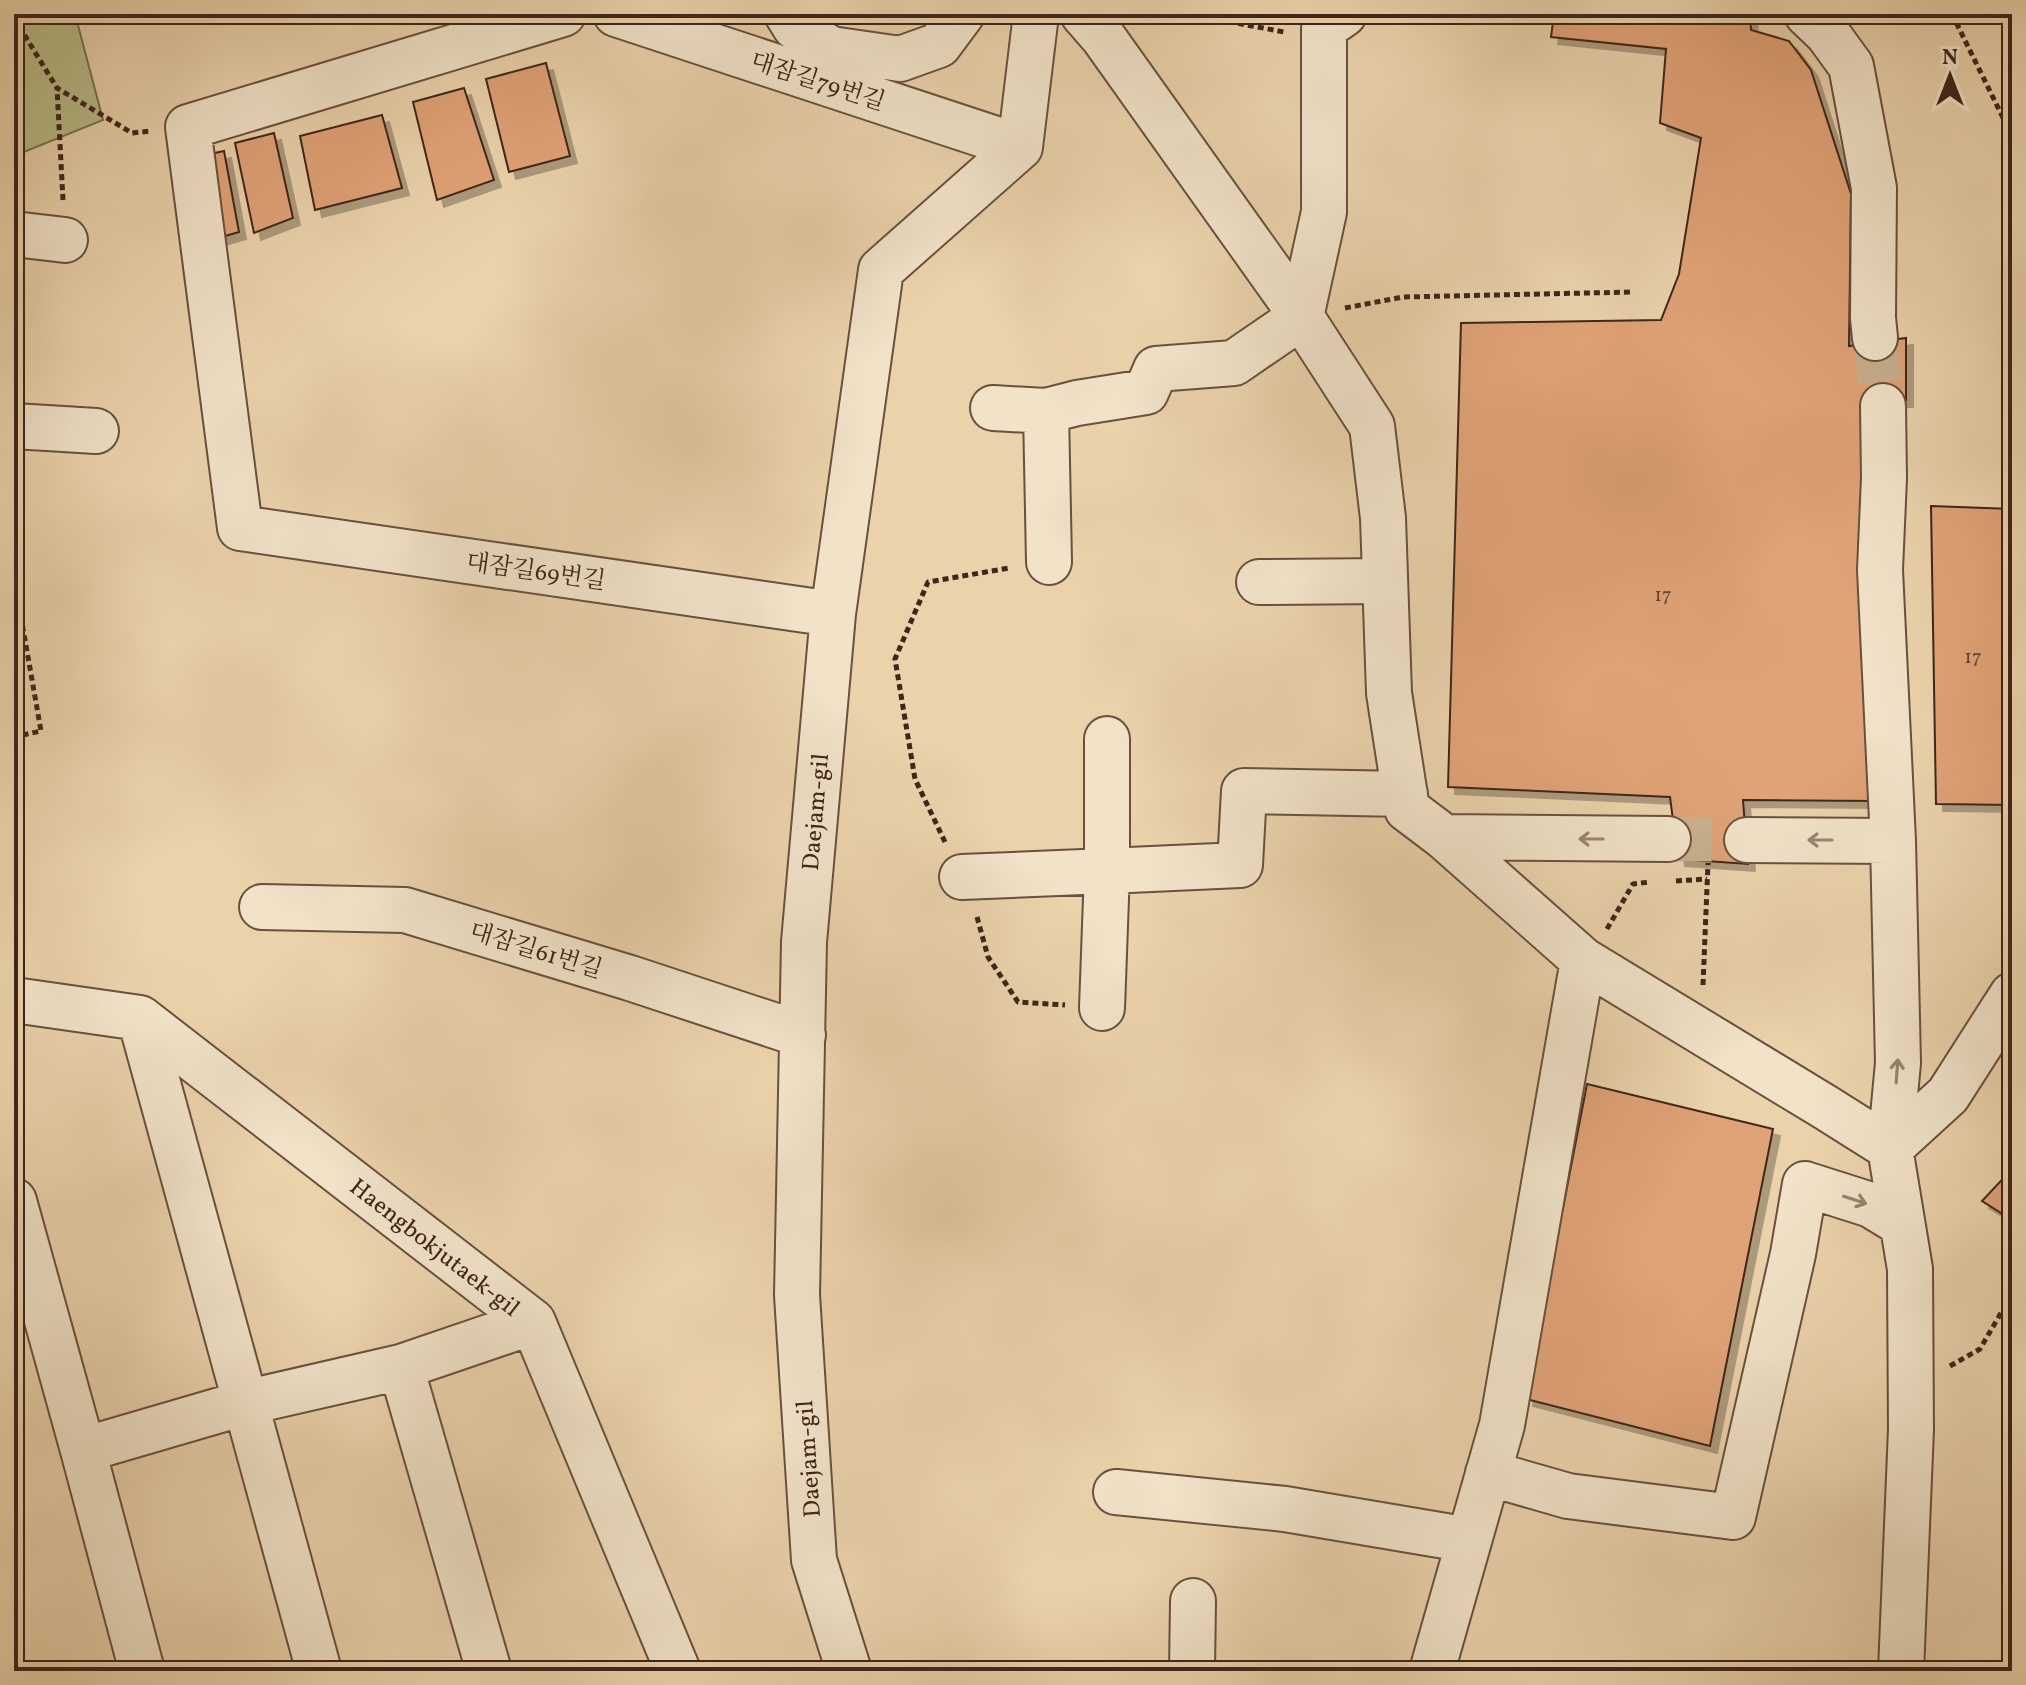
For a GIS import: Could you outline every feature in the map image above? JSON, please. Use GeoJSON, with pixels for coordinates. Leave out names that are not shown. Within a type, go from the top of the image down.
{"type":"FeatureCollection","features":[{"type":"Feature","properties":{"kind":"street"},"geometry":{"type":"LineString","coordinates":[[188,127],[563,14]]}},
{"type":"Feature","properties":{"kind":"street","name":"대잠길79번길"},"geometry":{"type":"LineString","coordinates":[[616,14],[1020,147]]}},
{"type":"Feature","properties":{"kind":"street"},"geometry":{"type":"LineString","coordinates":[[787,14],[795,27],[831,49],[900,59],[939,45],[962,14]]}},
{"type":"Feature","properties":{"kind":"street"},"geometry":{"type":"LineString","coordinates":[[1020,147],[1036,14]]}},
{"type":"Feature","properties":{"kind":"street"},"geometry":{"type":"LineString","coordinates":[[1083,14],[1103,37],[1301,317],[1372,426],[1383,518],[1389,693],[1407,809],[1444,837],[1590,964],[1890,1148]]}},
{"type":"Feature","properties":{"kind":"street"},"geometry":{"type":"LineString","coordinates":[[1807,14],[1827,33],[1851,66],[1874,188],[1875,338]]}},
{"type":"Feature","properties":{"kind":"street"},"geometry":{"type":"LineString","coordinates":[[993,408],[1046,411],[1146,392],[1156,369],[1234,363],[1301,317],[1324,212],[1334,27]]}},
{"type":"Feature","properties":{"kind":"street","name":"대잠길69번길"},"geometry":{"type":"LineString","coordinates":[[188,127],[240,528],[833,614]]}},
{"type":"Feature","properties":{"kind":"street","name":"Daejam-gil"},"geometry":{"type":"LineString","coordinates":[[849,1671],[814,1560],[797,1295],[804,942],[833,614],[881,270],[1020,147]]}},
{"type":"Feature","properties":{"kind":"street"},"geometry":{"type":"LineString","coordinates":[[14,234],[65,240]]}},
{"type":"Feature","properties":{"kind":"street"},"geometry":{"type":"LineString","coordinates":[[1883,406],[1880,570],[1893,841],[1898,1063],[1890,1148],[1910,1269],[1911,1429],[1901,1671]]}},
{"type":"Feature","properties":{"kind":"street"},"geometry":{"type":"LineString","coordinates":[[1046,411],[1049,562]]}},
{"type":"Feature","properties":{"kind":"street"},"geometry":{"type":"LineString","coordinates":[[14,426],[96,431]]}},
{"type":"Feature","properties":{"kind":"street"},"geometry":{"type":"LineString","coordinates":[[1259,582],[1385,581]]}},
{"type":"Feature","properties":{"kind":"street"},"geometry":{"type":"LineString","coordinates":[[1102,1008],[1107,871],[1107,739]]}},
{"type":"Feature","properties":{"kind":"street"},"geometry":{"type":"LineString","coordinates":[[962,877],[1240,865],[1244,791],[1405,794]]}},
{"type":"Feature","properties":{"kind":"street"},"geometry":{"type":"LineString","coordinates":[[1444,837],[1668,839]]}},
{"type":"Feature","properties":{"kind":"street"},"geometry":{"type":"LineString","coordinates":[[1747,840],[1893,841]]}},
{"type":"Feature","properties":{"kind":"street","name":"대잠길61번길"},"geometry":{"type":"LineString","coordinates":[[262,907],[405,910],[630,978],[803,1035]]}},
{"type":"Feature","properties":{"kind":"street"},"geometry":{"type":"LineString","coordinates":[[1432,1671],[1502,1425],[1590,964]]}},
{"type":"Feature","properties":{"kind":"street"},"geometry":{"type":"LineString","coordinates":[[1890,1148],[1948,1095],[2012,995]]}},
{"type":"Feature","properties":{"kind":"street","name":"Haengbokjutaek-gil"},"geometry":{"type":"LineString","coordinates":[[14,1000],[140,1018],[533,1322],[678,1671]]}},
{"type":"Feature","properties":{"kind":"street"},"geometry":{"type":"LineString","coordinates":[[140,1018],[319,1671]]}},
{"type":"Feature","properties":{"kind":"street"},"geometry":{"type":"LineString","coordinates":[[1488,1473],[1568,1496],[1733,1517],[1793,1254],[1805,1184],[1871,1205],[1902,1224]]}},
{"type":"Feature","properties":{"kind":"street"},"geometry":{"type":"LineString","coordinates":[[14,1201],[142,1671]]}},
{"type":"Feature","properties":{"kind":"street"},"geometry":{"type":"LineString","coordinates":[[83,1450],[244,1403],[401,1367],[533,1322]]}},
{"type":"Feature","properties":{"kind":"street"},"geometry":{"type":"LineString","coordinates":[[401,1367],[489,1671]]}},
{"type":"Feature","properties":{"kind":"street"},"geometry":{"type":"LineString","coordinates":[[1116,1492],[1285,1509],[1469,1540]]}},
{"type":"Feature","properties":{"kind":"street"},"geometry":{"type":"LineString","coordinates":[[1192,1671],[1193,1601]]}},
{"type":"Feature","properties":{"kind":"path"},"geometry":{"type":"LineString","coordinates":[[1189,14],[1334,27]]}},
{"type":"Feature","properties":{"kind":"path"},"geometry":{"type":"LineString","coordinates":[[1952,14],[2012,136]]}},
{"type":"Feature","properties":{"kind":"path"},"geometry":{"type":"LineString","coordinates":[[14,18],[57,88],[132,133],[188,127]]}},
{"type":"Feature","properties":{"kind":"path"},"geometry":{"type":"LineString","coordinates":[[57,88],[65,240]]}},
{"type":"Feature","properties":{"kind":"path"},"geometry":{"type":"LineString","coordinates":[[1301,317],[1403,297],[1633,292]]}},
{"type":"Feature","properties":{"kind":"path"},"geometry":{"type":"LineString","coordinates":[[1049,562],[928,582],[895,659],[915,779],[972,897],[988,957],[1018,1002],[1102,1008]]}},
{"type":"Feature","properties":{"kind":"path"},"geometry":{"type":"LineString","coordinates":[[14,599],[18,600],[41,731],[14,737]]}},
{"type":"Feature","properties":{"kind":"path"},"geometry":{"type":"LineString","coordinates":[[1699,1030],[1708,863]]}},
{"type":"Feature","properties":{"kind":"path"},"geometry":{"type":"LineString","coordinates":[[1590,964],[1608,925],[1633,884],[1707,879]]}},
{"type":"Feature","properties":{"kind":"path"},"geometry":{"type":"LineString","coordinates":[[1910,1387],[1980,1349],[2012,1294]]}},
{"type":"Feature","properties":{"kind":"green space"},"geometry":{"type":"Polygon","coordinates":[[[14,14],[75,14],[103,120],[14,156],[14,14]]]}},
{"type":"Feature","properties":{"kind":"building"},"geometry":{"type":"Polygon","coordinates":[[[1554,14],[1750,14],[1751,30],[1789,41],[1811,70],[1851,194],[1849,346],[1906,338],[1906,400],[1867,401],[1877,801],[1743,800],[1748,864],[1678,859],[1670,797],[1448,787],[1461,323],[1661,320],[1679,274],[1701,138],[1660,123],[1666,49],[1551,37],[1554,14]]]}},
{"type":"Feature","properties":{"kind":"building"},"geometry":{"type":"Polygon","coordinates":[[[546,63],[570,156],[509,172],[486,79],[546,63]]]}},
{"type":"Feature","properties":{"kind":"building"},"geometry":{"type":"Polygon","coordinates":[[[464,88],[494,180],[437,200],[413,102],[464,88]]]}},
{"type":"Feature","properties":{"kind":"building"},"geometry":{"type":"Polygon","coordinates":[[[382,115],[402,188],[315,210],[300,136],[382,115]]]}},
{"type":"Feature","properties":{"kind":"building"},"geometry":{"type":"Polygon","coordinates":[[[274,133],[293,218],[254,233],[235,143],[274,133]]]}},
{"type":"Feature","properties":{"kind":"building"},"geometry":{"type":"Polygon","coordinates":[[[224,151],[239,232],[208,241],[196,157],[224,151]]]}},
{"type":"Feature","properties":{"kind":"building"},"geometry":{"type":"Polygon","coordinates":[[[1931,506],[2012,509],[2012,805],[1936,804],[1931,506]]]}},
{"type":"Feature","properties":{"kind":"building"},"geometry":{"type":"Polygon","coordinates":[[[1587,1084],[1773,1129],[1710,1446],[1526,1399],[1587,1084]]]}},
{"type":"Feature","properties":{"kind":"building"},"geometry":{"type":"Polygon","coordinates":[[[2012,1169],[2012,1220],[1982,1201],[2012,1169]]]}},
{"type":"Feature","properties":{"kind":"tunnel"},"geometry":{"type":"LineString","coordinates":[[1875,338],[1883,406]]}},
{"type":"Feature","properties":{"kind":"tunnel"},"geometry":{"type":"LineString","coordinates":[[1668,839],[1747,840]]}}]}
